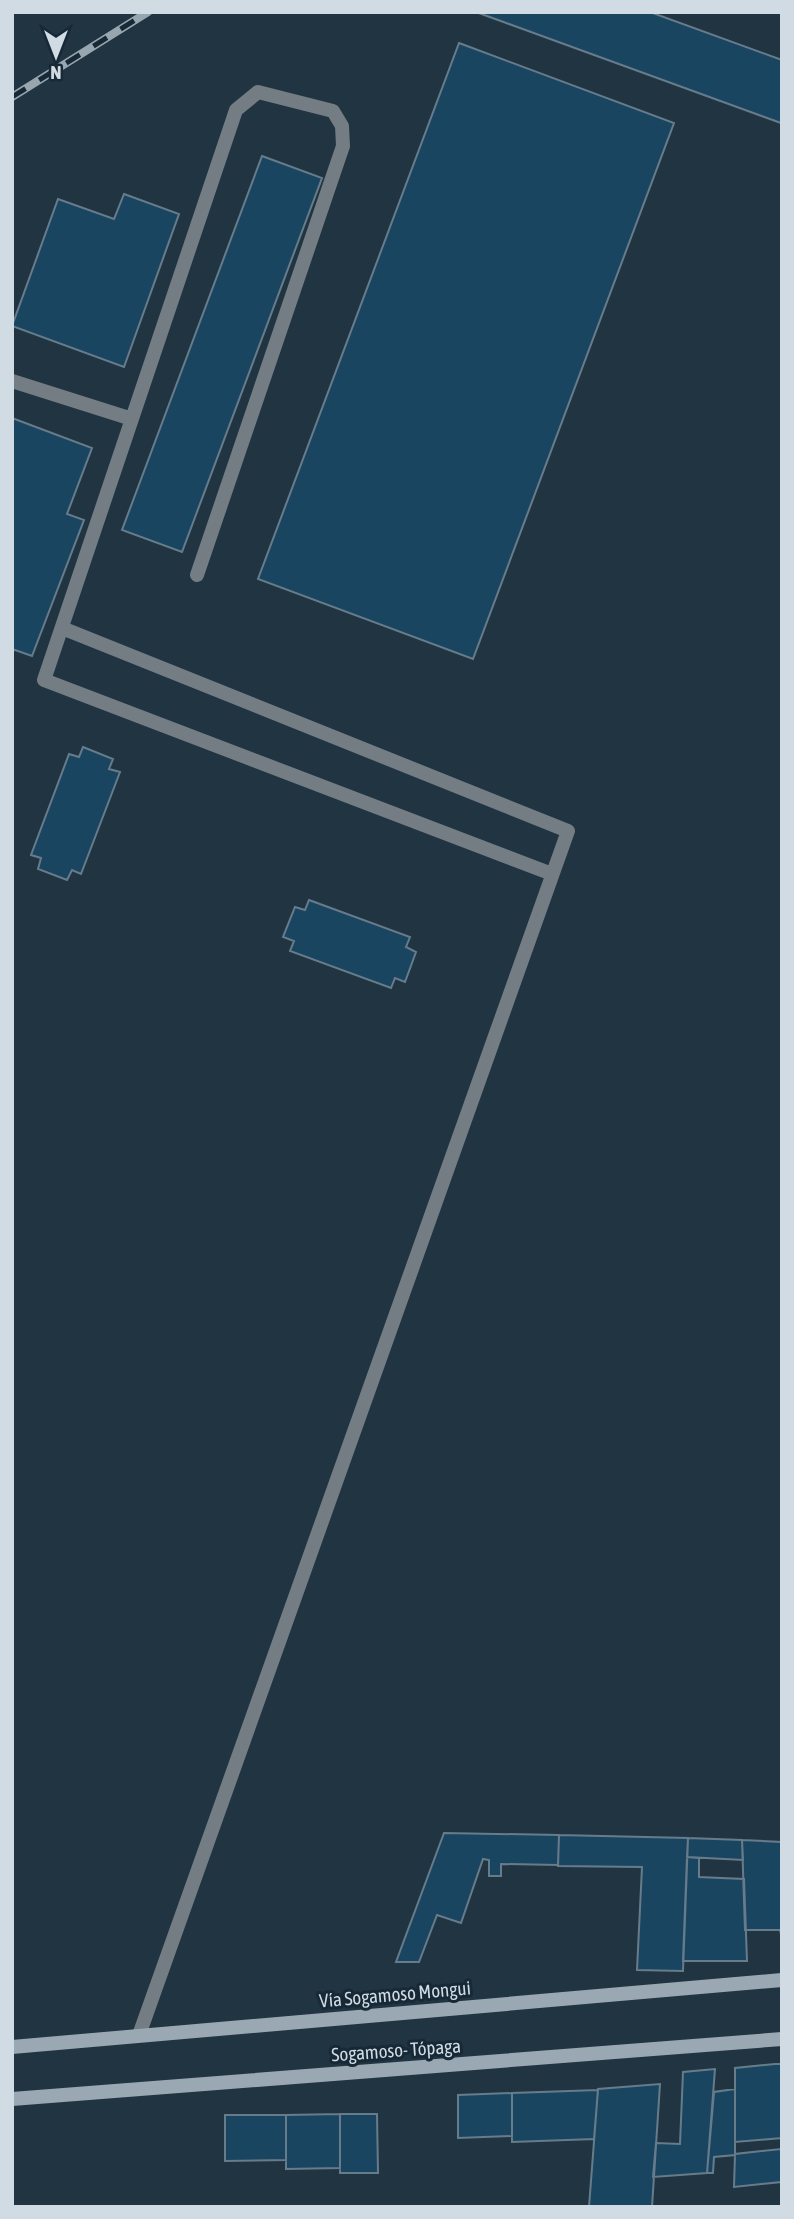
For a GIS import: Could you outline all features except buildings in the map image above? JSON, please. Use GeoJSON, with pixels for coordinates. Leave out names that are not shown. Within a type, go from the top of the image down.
{"type":"FeatureCollection","features":[{"type":"Feature","properties":{"kind":"main road","name":"Vía Sogamoso Mongui"},"geometry":{"type":"LineString","coordinates":[[12,2047],[782,1980]]}},
{"type":"Feature","properties":{"kind":"main road","name":"Sogamoso- Tópaga"},"geometry":{"type":"LineString","coordinates":[[12,2099],[782,2039]]}},
{"type":"Feature","properties":{"kind":"lane"},"geometry":{"type":"LineString","coordinates":[[197,575],[343,146],[342,127],[332,111],[258,92],[236,110],[44,680],[552,874]]}},
{"type":"Feature","properties":{"kind":"lane"},"geometry":{"type":"LineString","coordinates":[[12,381],[132,419]]}},
{"type":"Feature","properties":{"kind":"lane"},"geometry":{"type":"LineString","coordinates":[[62,628],[568,831],[139,2035]]}},
{"type":"Feature","properties":{"kind":"railway"},"geometry":{"type":"LineString","coordinates":[[12,97],[148,12]]}}]}
